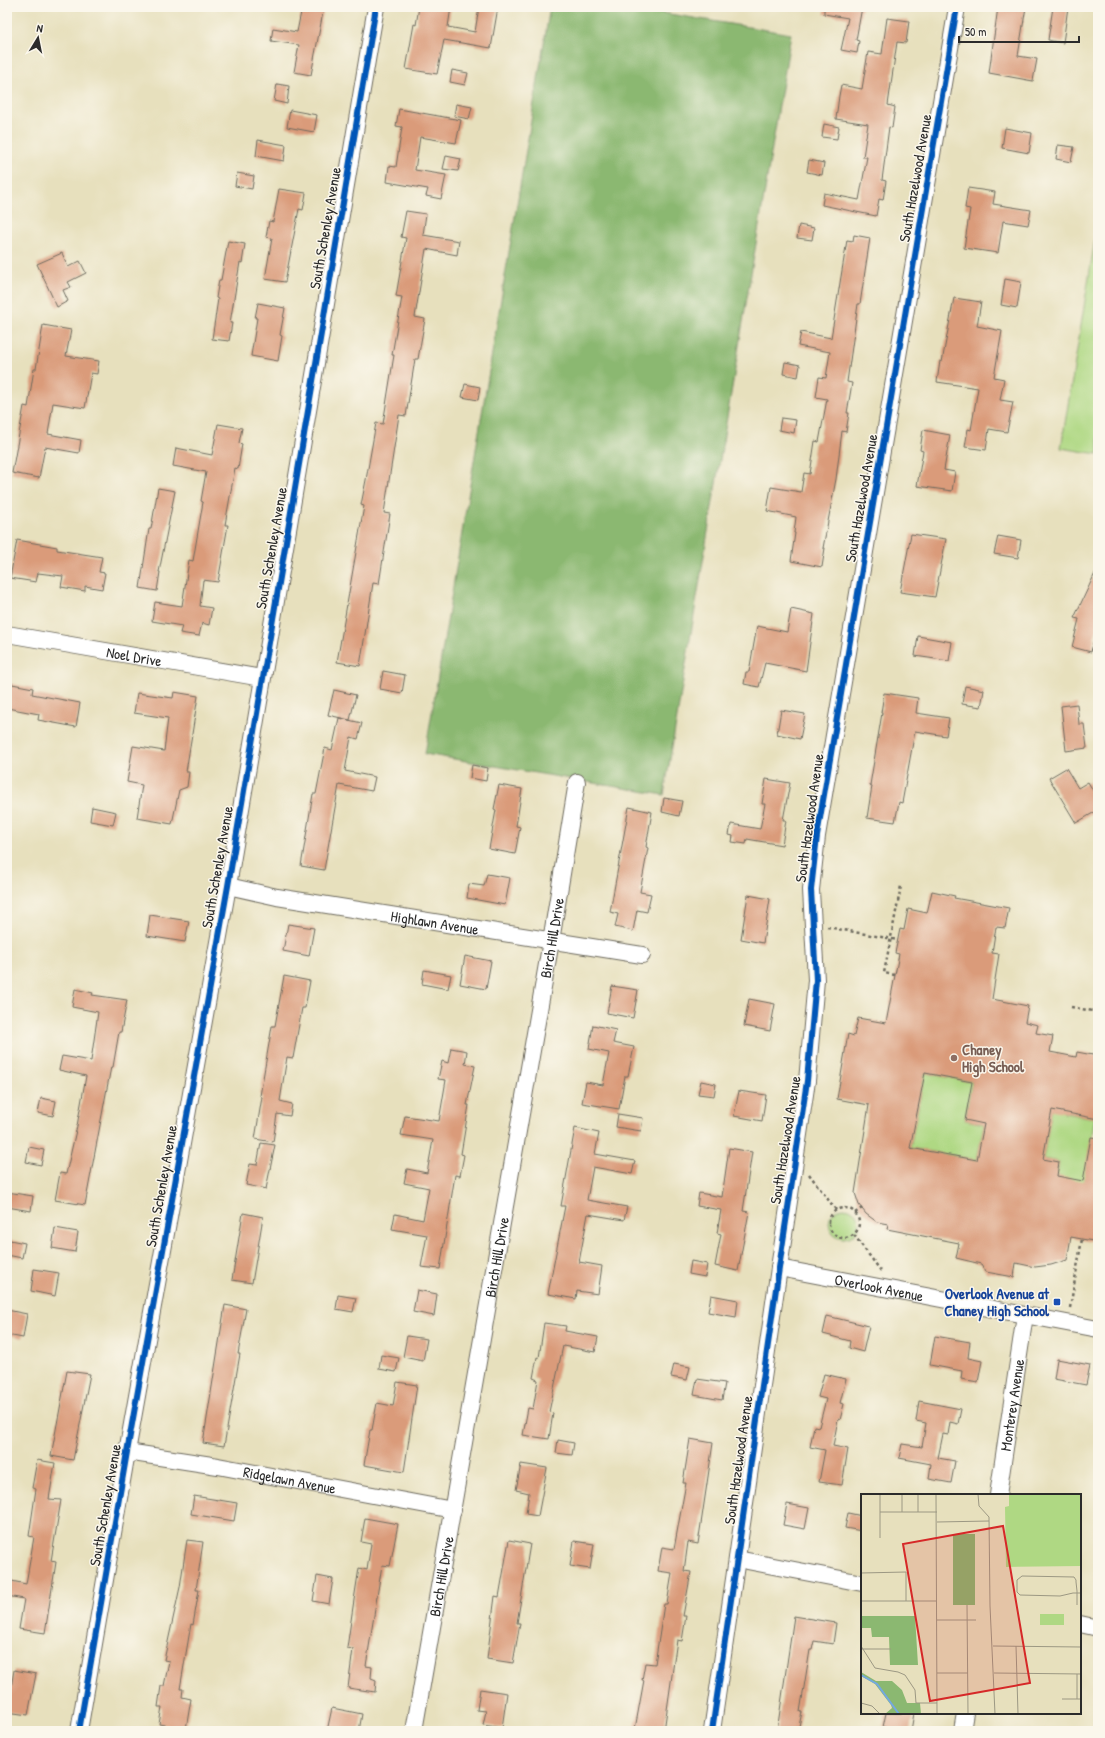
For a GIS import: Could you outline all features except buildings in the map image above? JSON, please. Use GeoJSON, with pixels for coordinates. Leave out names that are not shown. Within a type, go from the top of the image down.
{"type":"FeatureCollection","features":[{"type":"Feature","properties":{"kind":"street","name":"South Schenley Avenue"},"geometry":{"type":"LineString","coordinates":[[79,1731],[228,886],[376,7]]}},
{"type":"Feature","properties":{"kind":"street","name":"South Hazelwood Avenue"},"geometry":{"type":"LineString","coordinates":[[712,1731],[778,1268],[807,1081],[816,980],[812,890],[817,836],[957,7]]}},
{"type":"Feature","properties":{"kind":"street","name":"Noel Drive"},"geometry":{"type":"LineString","coordinates":[[7,634],[262,678]]}},
{"type":"Feature","properties":{"kind":"street","name":"Birch Hill Drive"},"geometry":{"type":"LineString","coordinates":[[414,1731],[551,941],[577,782]]}},
{"type":"Feature","properties":{"kind":"street","name":"Highlawn Avenue"},"geometry":{"type":"LineString","coordinates":[[228,886],[277,897],[642,955]]}},
{"type":"Feature","properties":{"kind":"street","name":"Overlook Avenue"},"geometry":{"type":"LineString","coordinates":[[778,1268],[1098,1329]]}},
{"type":"Feature","properties":{"kind":"street","name":"Monterey Avenue"},"geometry":{"type":"LineString","coordinates":[[998,1494],[1025,1315]]}},
{"type":"Feature","properties":{"kind":"street","name":"Ridgelawn Avenue"},"geometry":{"type":"LineString","coordinates":[[127,1452],[218,1466],[453,1510]]}},
{"type":"Feature","properties":{"kind":"street"},"geometry":{"type":"LineString","coordinates":[[737,1559],[861,1583]]}},
{"type":"Feature","properties":{"kind":"street"},"geometry":{"type":"LineString","coordinates":[[1081,1624],[1098,1628]]}},
{"type":"Feature","properties":{"kind":"street"},"geometry":{"type":"LineString","coordinates":[[962,1731],[965,1714]]}},
{"type":"Feature","properties":{"kind":"path"},"geometry":{"type":"LineString","coordinates":[[895,975],[884,973],[901,886]]}},
{"type":"Feature","properties":{"kind":"path"},"geometry":{"type":"LineString","coordinates":[[813,924],[898,940]]}},
{"type":"Feature","properties":{"kind":"path"},"geometry":{"type":"LineString","coordinates":[[1071,1007],[1098,1012]]}},
{"type":"Feature","properties":{"kind":"path"},"geometry":{"type":"LineString","coordinates":[[796,1157],[836,1210]]}},
{"type":"Feature","properties":{"kind":"path"},"geometry":{"type":"LineString","coordinates":[[846,1208],[856,1213],[859,1222],[857,1231],[854,1234],[845,1238],[840,1238],[832,1232],[829,1223],[830,1218],[836,1210],[846,1208]]}},
{"type":"Feature","properties":{"kind":"path"},"geometry":{"type":"LineString","coordinates":[[856,1213],[862,1208]]}},
{"type":"Feature","properties":{"kind":"path"},"geometry":{"type":"LineString","coordinates":[[854,1234],[894,1290]]}},
{"type":"Feature","properties":{"kind":"path"},"geometry":{"type":"LineString","coordinates":[[1067,1323],[1082,1239]]}},
{"type":"Feature","properties":{"kind":"green space"},"geometry":{"type":"Polygon","coordinates":[[[550,7],[627,7],[791,34],[664,795],[425,754],[550,7]]]}},
{"type":"Feature","properties":{"kind":"green space"},"geometry":{"type":"Polygon","coordinates":[[[1098,221],[1098,454],[1061,448],[1098,221]]]}},
{"type":"Feature","properties":{"kind":"green space"},"geometry":{"type":"Polygon","coordinates":[[[925,1073],[972,1082],[965,1120],[984,1124],[977,1160],[910,1148],[925,1073]]]}},
{"type":"Feature","properties":{"kind":"green space"},"geometry":{"type":"Polygon","coordinates":[[[1052,1108],[1064,1110],[1064,1113],[1095,1118],[1083,1185],[1057,1176],[1059,1162],[1043,1159],[1052,1108]]]}},
{"type":"Feature","properties":{"kind":"green space"},"geometry":{"type":"Polygon","coordinates":[[[844,1208],[855,1212],[859,1223],[855,1234],[844,1238],[833,1234],[829,1223],[833,1212],[844,1208]]]}},
{"type":"Feature","properties":{"kind":"cycle path"},"geometry":{"type":"LineString","coordinates":[[79,1731],[228,886],[376,7]]}},
{"type":"Feature","properties":{"kind":"cycle path"},"geometry":{"type":"LineString","coordinates":[[712,1731],[807,1081],[816,980],[811,890],[817,836],[957,7]]}},
{"type":"Feature","properties":{"kind":"place","name":"Chaney High School"},"geometry":{"type":"Point","coordinates":[954,1058]}},
{"type":"Feature","properties":{"kind":"place","name":"Overlook Avenue at Chaney High School"},"geometry":{"type":"Point","coordinates":[1057,1302]}}]}
